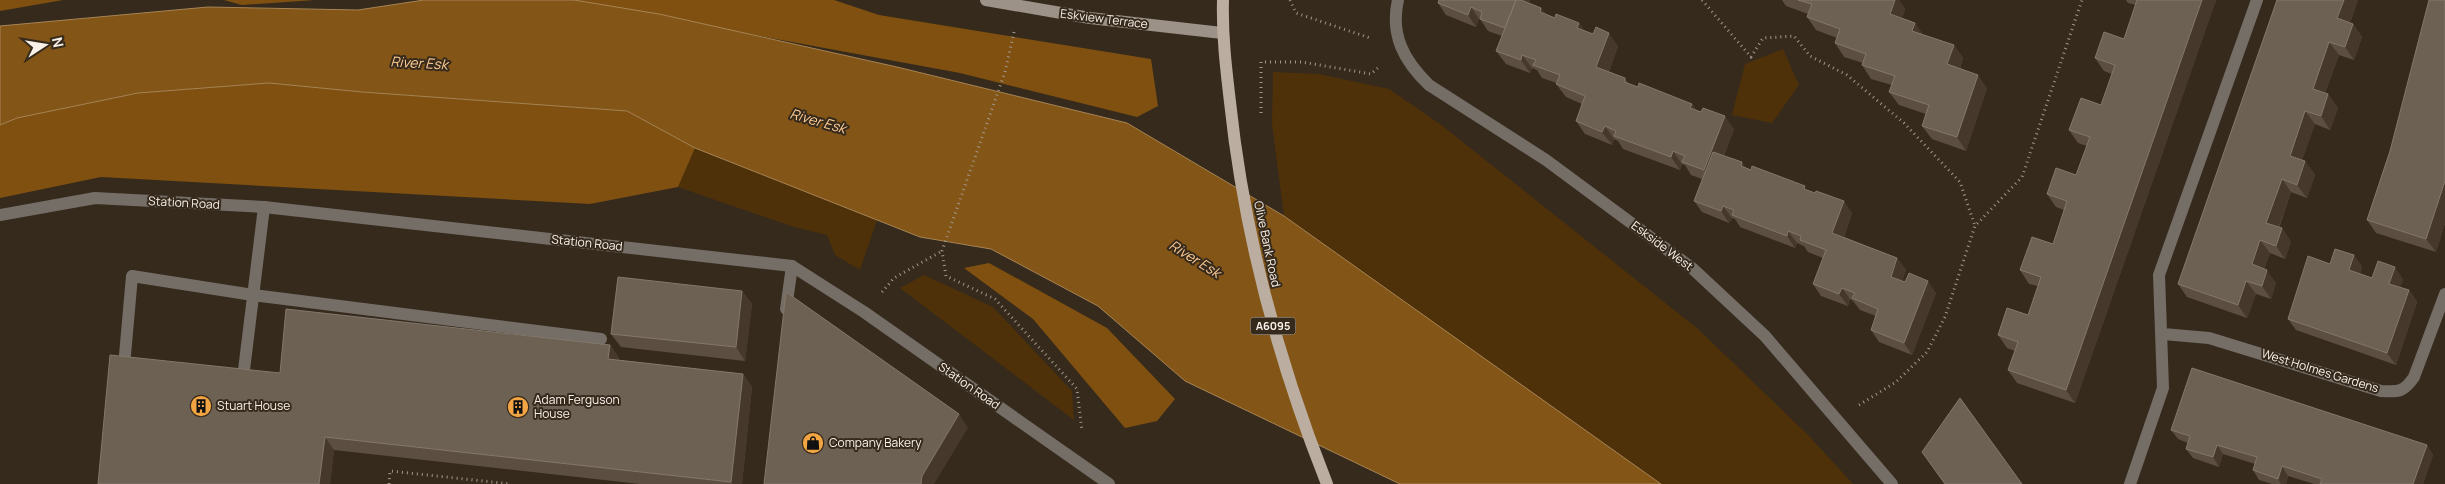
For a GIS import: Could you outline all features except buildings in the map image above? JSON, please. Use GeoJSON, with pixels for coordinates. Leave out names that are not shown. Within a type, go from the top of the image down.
{"type":"FeatureCollection","features":[{"type":"Feature","properties":{"kind":"main road","name":"Eskview Terrace"},"geometry":{"type":"LineString","coordinates":[[986,0],[1090,18],[1222,33]]}},
{"type":"Feature","properties":{"kind":"main road","name":"Olive Bank Road"},"geometry":{"type":"LineString","coordinates":[[1222,0],[1222,33],[1237,163],[1260,280],[1282,360],[1327,484]]}},
{"type":"Feature","properties":{"kind":"street"},"geometry":{"type":"LineString","coordinates":[[1398,0],[1396,27],[1400,48]]}},
{"type":"Feature","properties":{"kind":"street"},"geometry":{"type":"LineString","coordinates":[[2130,484],[2163,388],[2160,275],[2257,0]]}},
{"type":"Feature","properties":{"kind":"street","name":"Eskside West"},"geometry":{"type":"LineString","coordinates":[[1400,48],[1412,69],[1429,85],[1546,160],[1692,268],[1765,336],[1892,484]]}},
{"type":"Feature","properties":{"kind":"street","name":"Station Road"},"geometry":{"type":"LineString","coordinates":[[0,215],[96,198],[264,207],[792,266],[864,312],[1109,484]]}},
{"type":"Feature","properties":{"kind":"street"},"geometry":{"type":"LineString","coordinates":[[244,370],[264,207]]}},
{"type":"Feature","properties":{"kind":"street"},"geometry":{"type":"LineString","coordinates":[[784,323],[792,266]]}},
{"type":"Feature","properties":{"kind":"street"},"geometry":{"type":"LineString","coordinates":[[125,355],[132,276],[253,295],[601,339]]}},
{"type":"Feature","properties":{"kind":"street","name":"West Holmes Gardens"},"geometry":{"type":"LineString","coordinates":[[2162,334],[2209,338],[2381,391],[2394,392],[2406,388],[2414,377],[2445,294]]}},
{"type":"Feature","properties":{"kind":"path"},"geometry":{"type":"LineString","coordinates":[[1232,120],[1261,119],[1261,62],[1302,62],[1371,74],[1400,48],[1296,13],[1290,0]]}},
{"type":"Feature","properties":{"kind":"path"},"geometry":{"type":"LineString","coordinates":[[1702,0],[1751,57],[1763,38],[1794,36],[1810,56],[1847,75],[1904,123],[1960,182],[1975,226]]}},
{"type":"Feature","properties":{"kind":"path"},"geometry":{"type":"LineString","coordinates":[[1835,419],[1896,382],[1927,352],[1945,317],[1975,226],[2022,177],[2082,0]]}},
{"type":"Feature","properties":{"kind":"path"},"geometry":{"type":"LineString","coordinates":[[1020,7],[1005,72],[942,250],[946,276],[995,299],[1077,389],[1086,468]]}},
{"type":"Feature","properties":{"kind":"path"},"geometry":{"type":"LineString","coordinates":[[864,312],[894,278],[942,250]]}},
{"type":"Feature","properties":{"kind":"path"},"geometry":{"type":"LineString","coordinates":[[389,484],[390,471],[511,484]]}},
{"type":"Feature","properties":{"kind":"shaded area"},"geometry":{"type":"Polygon","coordinates":[[[0,0],[63,0],[0,11],[0,0]]]}},
{"type":"Feature","properties":{"kind":"shaded area"},"geometry":{"type":"Polygon","coordinates":[[[224,0],[315,0],[242,5],[224,0]]]}},
{"type":"Feature","properties":{"kind":"shaded area"},"geometry":{"type":"Polygon","coordinates":[[[565,0],[834,0],[879,15],[1151,59],[1158,106],[1137,117],[960,73],[565,0]]]}},
{"type":"Feature","properties":{"kind":"shaded area"},"geometry":{"type":"Polygon","coordinates":[[[1783,49],[1799,85],[1772,123],[1732,115],[1745,64],[1783,49]]]}},
{"type":"Feature","properties":{"kind":"shaded area"},"geometry":{"type":"Polygon","coordinates":[[[1273,72],[1319,74],[1389,89],[1440,124],[1698,329],[1808,435],[1853,484],[1661,484],[1655,480],[1284,216],[1272,124],[1273,72]]]}},
{"type":"Feature","properties":{"kind":"shaded area"},"geometry":{"type":"Polygon","coordinates":[[[269,83],[362,92],[627,111],[695,148],[678,187],[590,204],[101,177],[0,198],[0,125],[17,118],[138,93],[269,83]]]}},
{"type":"Feature","properties":{"kind":"shaded area"},"geometry":{"type":"Polygon","coordinates":[[[695,148],[877,220],[860,270],[835,255],[827,235],[791,226],[678,187],[695,148]]]}},
{"type":"Feature","properties":{"kind":"shaded area"},"geometry":{"type":"Polygon","coordinates":[[[989,263],[1107,328],[1175,399],[1157,421],[1125,428],[1033,319],[964,268],[989,263]]]}},
{"type":"Feature","properties":{"kind":"shaded area"},"geometry":{"type":"Polygon","coordinates":[[[924,275],[993,307],[1072,391],[1074,420],[900,288],[924,275]]]}},
{"type":"Feature","properties":{"kind":"water","name":"River Esk"},"geometry":{"type":"Polygon","coordinates":[[[424,0],[574,0],[659,14],[897,67],[1127,123],[1284,216],[1661,484],[1400,484],[1185,381],[1098,306],[991,249],[920,237],[695,148],[627,111],[362,92],[269,83],[138,93],[17,118],[0,125],[0,26],[208,7],[358,10],[424,0]]]}},
{"type":"Feature","properties":{"kind":"place","name":"Stuart House"},"geometry":{"type":"Point","coordinates":[201,406]}},
{"type":"Feature","properties":{"kind":"place","name":"Adam Ferguson House"},"geometry":{"type":"Point","coordinates":[518,407]}},
{"type":"Feature","properties":{"kind":"place","name":"Company Bakery"},"geometry":{"type":"Point","coordinates":[813,443]}}]}
